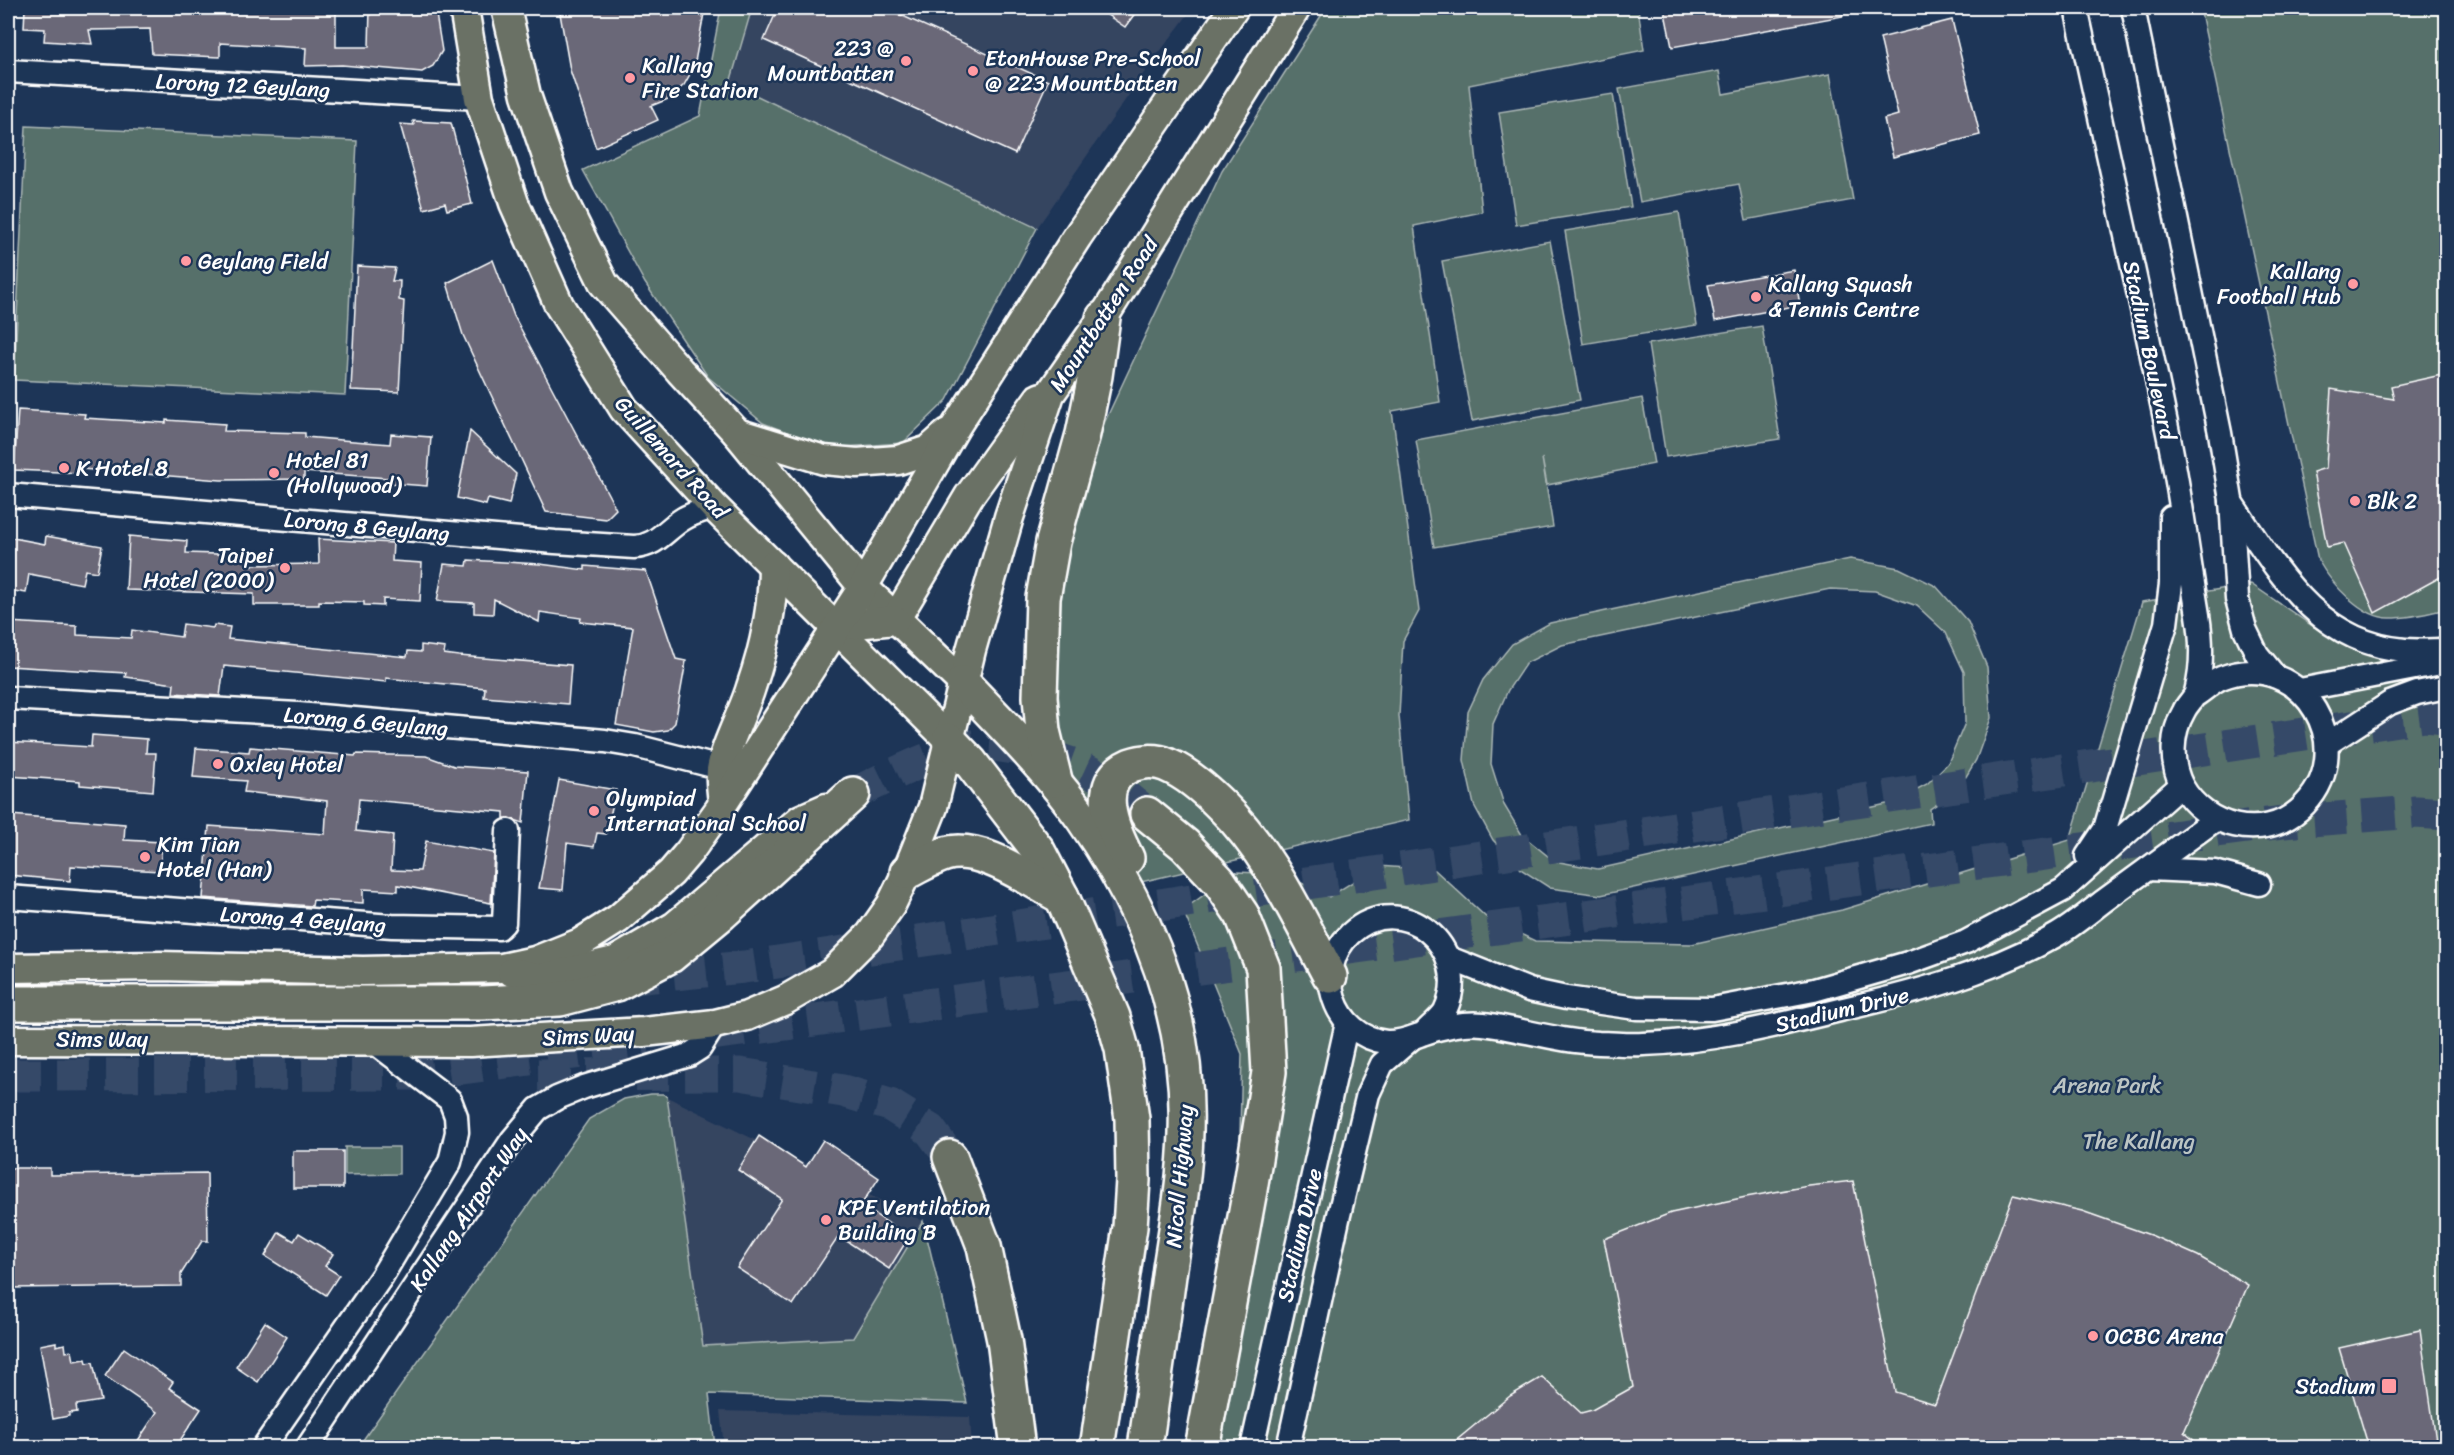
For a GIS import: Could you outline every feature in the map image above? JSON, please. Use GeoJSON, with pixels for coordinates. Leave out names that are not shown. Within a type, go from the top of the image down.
{"type":"FeatureCollection","features":[{"type":"Feature","properties":{"kind":"highway"},"geometry":{"type":"LineString","coordinates":[[1056,785],[1043,731],[1040,697],[1043,598],[1053,542],[1083,434],[1095,376],[1102,318]]}},
{"type":"Feature","properties":{"kind":"highway","name":"Nicoll Highway"},"geometry":{"type":"LineString","coordinates":[[963,683],[1083,818],[1129,891],[1157,954],[1173,1006],[1184,1069],[1186,1133],[1146,1448]]}},
{"type":"Feature","properties":{"kind":"highway","name":"Nicoll Highway"},"geometry":{"type":"LineString","coordinates":[[949,740],[971,763],[1037,849],[1062,897],[1113,1017],[1122,1048],[1132,1119],[1133,1180],[1130,1227],[1097,1448]]}},
{"type":"Feature","properties":{"kind":"highway"},"geometry":{"type":"LineString","coordinates":[[1184,1069],[1188,1021],[1175,959],[1150,901],[1114,833],[1109,812],[1108,796],[1113,781],[1123,769],[1146,761],[1165,764],[1182,773],[1221,805],[1258,848],[1330,976]]}},
{"type":"Feature","properties":{"kind":"highway"},"geometry":{"type":"LineString","coordinates":[[8,1003],[482,1003],[560,999],[617,984],[670,956],[722,914],[853,794]]}},
{"type":"Feature","properties":{"kind":"highway"},"geometry":{"type":"LineString","coordinates":[[1147,814],[1185,845],[1219,881],[1242,915],[1263,968],[1269,1072],[1250,1190],[1202,1448]]}},
{"type":"Feature","properties":{"kind":"highway"},"geometry":{"type":"LineString","coordinates":[[907,872],[946,854],[964,852],[983,855],[1062,897]]}},
{"type":"Feature","properties":{"kind":"highway"},"geometry":{"type":"LineString","coordinates":[[950,1157],[984,1246],[1004,1340],[1018,1448]]}},
{"type":"Feature","properties":{"kind":"main road","name":"Guillemard Road"},"geometry":{"type":"LineString","coordinates":[[464,8],[479,98],[514,203],[559,305],[624,409],[714,507],[949,740]]}},
{"type":"Feature","properties":{"kind":"main road"},"geometry":{"type":"LineString","coordinates":[[506,8],[526,95],[559,192],[604,284],[737,432],[863,587],[963,683]]}},
{"type":"Feature","properties":{"kind":"main road"},"geometry":{"type":"LineString","coordinates":[[8,968],[160,966],[363,971],[502,968],[535,961],[580,944],[618,919],[671,873],[689,852],[723,802],[863,587],[956,426],[1077,237],[1234,8]]}},
{"type":"Feature","properties":{"kind":"main road","name":"Mountbatten Road"},"geometry":{"type":"LineString","coordinates":[[963,683],[1009,517],[1050,394],[1102,318],[1296,8]]}},
{"type":"Feature","properties":{"kind":"main road"},"geometry":{"type":"LineString","coordinates":[[895,620],[969,496],[1039,398],[1050,394]]}},
{"type":"Feature","properties":{"kind":"main road"},"geometry":{"type":"LineString","coordinates":[[737,432],[824,460],[858,463],[898,460],[929,450],[956,426]]}},
{"type":"Feature","properties":{"kind":"main road"},"geometry":{"type":"LineString","coordinates":[[723,802],[720,782],[721,768],[752,686],[769,622],[773,595],[765,556]]}},
{"type":"Feature","properties":{"kind":"main road"},"geometry":{"type":"LineString","coordinates":[[836,626],[895,620]]}},
{"type":"Feature","properties":{"kind":"main road","name":"Sims Way"},"geometry":{"type":"LineString","coordinates":[[8,1040],[470,1042],[644,1032],[715,1024],[747,1016],[785,1000],[832,974],[870,935],[891,905],[933,807],[963,683]]}},
{"type":"Feature","properties":{"kind":"main road"},"geometry":{"type":"LineString","coordinates":[[502,968],[519,975],[542,978],[615,961],[675,927],[801,819],[853,794]]}},
{"type":"Feature","properties":{"kind":"street","name":"Stadium Boulevard"},"geometry":{"type":"LineString","coordinates":[[2076,8],[2170,441],[2202,641],[2196,695]]}},
{"type":"Feature","properties":{"kind":"street","name":"Stadium Boulevard"},"geometry":{"type":"LineString","coordinates":[[2133,8],[2218,422],[2230,500],[2240,609],[2245,629],[2257,654],[2275,676]]}},
{"type":"Feature","properties":{"kind":"street","name":"Lorong 12 Geylang"},"geometry":{"type":"LineString","coordinates":[[8,71],[479,98]]}},
{"type":"Feature","properties":{"kind":"street"},"geometry":{"type":"LineString","coordinates":[[2063,890],[2105,829],[2166,624],[2171,584],[2170,441]]}},
{"type":"Feature","properties":{"kind":"street","name":"Lorong 8 Geylang"},"geometry":{"type":"LineString","coordinates":[[8,495],[555,543],[634,547],[655,542],[683,518],[714,507]]}},
{"type":"Feature","properties":{"kind":"street"},"geometry":{"type":"LineString","coordinates":[[2230,500],[2281,575],[2310,608],[2332,626],[2369,642],[2404,650],[2446,650]]}},
{"type":"Feature","properties":{"kind":"street"},"geometry":{"type":"LineString","coordinates":[[2300,690],[2446,662]]}},
{"type":"Feature","properties":{"kind":"street","name":"Stadium Boulevard"},"geometry":{"type":"LineString","coordinates":[[2247,672],[2275,676],[2300,690],[2319,714],[2327,744],[2327,763],[2321,782],[2311,799],[2296,813],[2280,822],[2245,828],[2216,819],[2196,805],[2181,784],[2174,757],[2176,728],[2184,710],[2196,695],[2220,679],[2247,672]]}},
{"type":"Feature","properties":{"kind":"street"},"geometry":{"type":"LineString","coordinates":[[2327,744],[2390,703],[2417,693],[2446,687]]}},
{"type":"Feature","properties":{"kind":"street","name":"Lorong 6 Geylang"},"geometry":{"type":"LineString","coordinates":[[8,698],[311,715],[605,741],[635,746],[721,768]]}},
{"type":"Feature","properties":{"kind":"street","name":"Stadium Drive"},"geometry":{"type":"LineString","coordinates":[[1449,958],[1529,990],[1636,1008],[1712,1009],[1814,990],[1908,963],[1966,942],[2063,890],[2181,784]]}},
{"type":"Feature","properties":{"kind":"street","name":"Stadium Drive"},"geometry":{"type":"LineString","coordinates":[[1288,1448],[1340,1208],[1368,1094],[1383,1064],[1417,1036],[1444,1013],[1453,986],[1449,958],[1437,938],[1418,924],[1395,918],[1371,921],[1351,934],[1336,953],[1330,976],[1333,1002],[1347,1023],[1366,1037],[1388,1042],[1417,1036],[1453,1026],[1480,1024],[1594,1043],[1643,1044],[1720,1035],[1908,994],[1971,974],[2027,950],[2058,934],[2216,819]]}},
{"type":"Feature","properties":{"kind":"street","name":"Lorong 4 Geylang"},"geometry":{"type":"LineString","coordinates":[[8,897],[392,926],[499,928],[504,923],[508,831]]}},
{"type":"Feature","properties":{"kind":"street"},"geometry":{"type":"LineString","coordinates":[[2148,869],[2215,872],[2259,884]]}},
{"type":"Feature","properties":{"kind":"street","name":"Stadium Drive"},"geometry":{"type":"LineString","coordinates":[[1252,1448],[1347,1023]]}},
{"type":"Feature","properties":{"kind":"street","name":"Kallang Airport Way"},"geometry":{"type":"LineString","coordinates":[[307,1448],[512,1140],[538,1109],[584,1087],[689,1055],[700,1048],[715,1024]]}},
{"type":"Feature","properties":{"kind":"street","name":"Kallang Airport Way"},"geometry":{"type":"LineString","coordinates":[[263,1448],[382,1276],[450,1162],[454,1149],[457,1132],[456,1116],[450,1100],[374,1042]]}},
{"type":"Feature","properties":{"kind":"shaded area"},"geometry":{"type":"Polygon","coordinates":[[[752,8],[1193,8],[1146,70],[1037,228],[730,83],[752,8]]]}},
{"type":"Feature","properties":{"kind":"shaded area"},"geometry":{"type":"Polygon","coordinates":[[[667,1097],[923,1221],[853,1339],[703,1346],[667,1097]]]}},
{"type":"Feature","properties":{"kind":"shaded area"},"geometry":{"type":"Polygon","coordinates":[[[720,1411],[970,1417],[972,1447],[724,1447],[720,1411]]]}},
{"type":"Feature","properties":{"kind":"green space"},"geometry":{"type":"Polygon","coordinates":[[[721,8],[752,8],[730,83],[1037,228],[947,400],[903,443],[828,448],[763,423],[708,377],[645,283],[583,170],[700,116],[721,8]]]}},
{"type":"Feature","properties":{"kind":"green space"},"geometry":{"type":"Polygon","coordinates":[[[1326,8],[1638,8],[1644,50],[1469,85],[1482,212],[1414,226],[1440,402],[1392,411],[1419,611],[1403,641],[1399,716],[1409,820],[1128,885],[1056,785],[1056,543],[1093,447],[1222,171],[1326,8]]]}},
{"type":"Feature","properties":{"kind":"green space","name":"Kallang Football Hub"},"geometry":{"type":"Polygon","coordinates":[[[2200,8],[2446,8],[2446,609],[2398,618],[2380,617],[2369,613],[2339,589],[2318,560],[2200,8]]]}},
{"type":"Feature","properties":{"kind":"green space"},"geometry":{"type":"Polygon","coordinates":[[[1719,71],[1723,94],[1830,74],[1853,200],[1746,220],[1739,184],[1640,202],[1619,89],[1719,71]]]}},
{"type":"Feature","properties":{"kind":"green space"},"geometry":{"type":"Polygon","coordinates":[[[1613,94],[1631,207],[1516,225],[1499,112],[1613,94]]]}},
{"type":"Feature","properties":{"kind":"green space","name":"Geylang Field"},"geometry":{"type":"Polygon","coordinates":[[[26,126],[357,141],[345,395],[14,380],[26,126]]]}},
{"type":"Feature","properties":{"kind":"green space"},"geometry":{"type":"Polygon","coordinates":[[[1679,212],[1697,325],[1583,344],[1565,231],[1679,212]]]}},
{"type":"Feature","properties":{"kind":"green space"},"geometry":{"type":"Polygon","coordinates":[[[1550,241],[1580,400],[1472,421],[1442,261],[1550,241]]]}},
{"type":"Feature","properties":{"kind":"green space"},"geometry":{"type":"Polygon","coordinates":[[[1762,326],[1780,439],[1666,457],[1648,344],[1762,326]]]}},
{"type":"Feature","properties":{"kind":"green space"},"geometry":{"type":"Polygon","coordinates":[[[1642,398],[1654,464],[1547,485],[1542,458],[1553,527],[1434,547],[1416,440],[1642,398]]]}},
{"type":"Feature","properties":{"kind":"green space"},"geometry":{"type":"Polygon","coordinates":[[[1850,559],[1899,568],[1936,586],[1968,622],[1987,667],[1991,718],[1976,760],[1958,790],[1930,809],[1931,823],[1601,895],[1550,888],[1522,870],[1493,840],[1474,805],[1464,760],[1468,712],[1483,680],[1512,644],[1550,623],[1850,559]],[[1830,589],[1562,645],[1526,663],[1508,690],[1493,724],[1491,764],[1504,805],[1522,835],[1554,861],[1598,869],[1891,803],[1927,784],[1948,763],[1965,723],[1964,672],[1946,633],[1917,606],[1875,591],[1830,589]]]}},
{"type":"Feature","properties":{"kind":"green space","name":"The Kallang"},"geometry":{"type":"Polygon","coordinates":[[[2251,584],[2314,627],[2392,644],[2446,636],[2446,1447],[1201,1447],[1237,1254],[1242,1054],[1183,910],[1236,872],[1284,874],[1329,897],[1378,866],[1435,870],[1487,918],[1535,941],[1692,944],[1842,910],[2070,840],[2142,602],[2251,584]]]}},
{"type":"Feature","properties":{"kind":"green space"},"geometry":{"type":"Polygon","coordinates":[[[663,1094],[667,1097],[703,1346],[853,1338],[923,1221],[967,1403],[709,1394],[715,1447],[358,1447],[589,1119],[624,1099],[663,1094]]]}},
{"type":"Feature","properties":{"kind":"green space"},"geometry":{"type":"Polygon","coordinates":[[[345,1147],[399,1147],[399,1174],[345,1175],[345,1147]]]}},
{"type":"Feature","properties":{"kind":"building"},"geometry":{"type":"Polygon","coordinates":[[[25,8],[336,8],[336,47],[369,47],[370,8],[435,8],[442,51],[433,66],[422,72],[342,65],[305,66],[306,48],[220,43],[220,57],[152,54],[150,29],[89,30],[92,44],[44,41],[45,29],[24,28],[25,8]]]}},
{"type":"Feature","properties":{"kind":"building","name":"Kallang Fire Station"},"geometry":{"type":"Polygon","coordinates":[[[559,8],[705,8],[694,67],[684,85],[668,99],[651,106],[658,120],[596,148],[570,70],[559,8]]]}},
{"type":"Feature","properties":{"kind":"building","name":"223 @ Mountbatten"},"geometry":{"type":"Polygon","coordinates":[[[778,8],[885,8],[1048,81],[1015,154],[764,40],[778,8]]]}},
{"type":"Feature","properties":{"kind":"building"},"geometry":{"type":"Polygon","coordinates":[[[1097,8],[1139,8],[1125,27],[1097,8]]]}},
{"type":"Feature","properties":{"kind":"building"},"geometry":{"type":"Polygon","coordinates":[[[1664,8],[1842,8],[1843,16],[1672,47],[1664,8]]]}},
{"type":"Feature","properties":{"kind":"building"},"geometry":{"type":"Polygon","coordinates":[[[1952,20],[1980,135],[1893,157],[1884,119],[1898,115],[1880,38],[1952,20]]]}},
{"type":"Feature","properties":{"kind":"building"},"geometry":{"type":"Polygon","coordinates":[[[413,121],[451,123],[472,204],[447,210],[445,203],[424,209],[400,124],[414,125],[413,121]]]}},
{"type":"Feature","properties":{"kind":"building"},"geometry":{"type":"Polygon","coordinates":[[[493,260],[514,316],[616,509],[606,519],[546,512],[463,335],[447,283],[493,260]]]}},
{"type":"Feature","properties":{"kind":"building"},"geometry":{"type":"Polygon","coordinates":[[[357,266],[395,268],[392,281],[400,281],[399,300],[404,301],[399,392],[351,390],[357,266]]]}},
{"type":"Feature","properties":{"kind":"building"},"geometry":{"type":"Polygon","coordinates":[[[1794,270],[1800,305],[1715,321],[1708,285],[1794,270]]]}},
{"type":"Feature","properties":{"kind":"building"},"geometry":{"type":"Polygon","coordinates":[[[2446,374],[2446,574],[2375,613],[2344,543],[2327,547],[2313,472],[2326,468],[2331,389],[2394,399],[2391,386],[2446,374]]]}},
{"type":"Feature","properties":{"kind":"building"},"geometry":{"type":"Polygon","coordinates":[[[18,410],[85,414],[84,418],[225,424],[224,431],[305,433],[305,437],[390,444],[391,434],[431,437],[427,486],[388,483],[388,478],[304,472],[304,479],[221,480],[81,469],[81,473],[14,470],[18,410]]]}},
{"type":"Feature","properties":{"kind":"building"},"geometry":{"type":"Polygon","coordinates":[[[470,431],[516,474],[509,504],[488,499],[486,505],[457,498],[470,431]]]}},
{"type":"Feature","properties":{"kind":"building"},"geometry":{"type":"Polygon","coordinates":[[[46,536],[102,546],[97,572],[85,570],[82,584],[29,574],[26,593],[8,590],[8,537],[45,544],[46,536]]]}},
{"type":"Feature","properties":{"kind":"building"},"geometry":{"type":"Polygon","coordinates":[[[129,536],[187,541],[186,553],[247,555],[246,565],[319,564],[318,539],[393,543],[392,561],[422,563],[420,601],[383,599],[383,606],[364,605],[364,602],[319,601],[319,605],[254,605],[254,594],[126,590],[129,536]]]}},
{"type":"Feature","properties":{"kind":"building"},"geometry":{"type":"Polygon","coordinates":[[[468,560],[540,564],[585,570],[585,566],[646,571],[676,659],[686,661],[675,723],[668,730],[654,732],[616,725],[633,627],[580,622],[581,618],[540,612],[539,622],[494,599],[493,614],[474,613],[474,603],[437,601],[444,564],[467,566],[468,560]]]}},
{"type":"Feature","properties":{"kind":"building"},"geometry":{"type":"Polygon","coordinates":[[[8,622],[77,626],[77,635],[131,638],[132,630],[181,637],[183,624],[213,628],[214,625],[230,627],[228,639],[407,657],[408,651],[421,652],[421,645],[445,648],[444,654],[459,656],[571,665],[568,704],[484,697],[485,688],[386,678],[386,682],[224,666],[220,696],[173,693],[174,684],[125,677],[126,673],[8,666],[8,622]]]}},
{"type":"Feature","properties":{"kind":"building"},"geometry":{"type":"Polygon","coordinates":[[[92,735],[147,739],[146,753],[156,753],[153,791],[80,785],[80,781],[9,776],[8,742],[91,747],[92,735]]]}},
{"type":"Feature","properties":{"kind":"building"},"geometry":{"type":"Polygon","coordinates":[[[250,747],[355,756],[356,754],[426,756],[454,766],[528,771],[523,823],[504,818],[504,812],[359,799],[356,831],[393,835],[391,870],[420,871],[426,841],[494,853],[491,903],[398,885],[398,891],[363,889],[363,903],[313,900],[312,906],[203,898],[209,826],[325,834],[327,801],[244,792],[246,781],[193,777],[196,748],[249,752],[250,747]]]}},
{"type":"Feature","properties":{"kind":"building","name":"Olympiad International School"},"geometry":{"type":"Polygon","coordinates":[[[559,780],[616,790],[606,834],[597,833],[594,847],[567,843],[563,890],[539,888],[559,780]]]}},
{"type":"Feature","properties":{"kind":"building"},"geometry":{"type":"Polygon","coordinates":[[[10,815],[125,824],[124,840],[162,842],[160,871],[71,866],[70,881],[8,875],[10,815]]]}},
{"type":"Feature","properties":{"kind":"building","name":"KPE Ventilation Building B"},"geometry":{"type":"Polygon","coordinates":[[[759,1136],[806,1167],[823,1140],[879,1178],[861,1205],[909,1237],[889,1269],[839,1236],[793,1305],[737,1268],[782,1199],[738,1170],[759,1136]]]}},
{"type":"Feature","properties":{"kind":"building"},"geometry":{"type":"Polygon","coordinates":[[[293,1151],[343,1151],[343,1188],[293,1188],[293,1151]]]}},
{"type":"Feature","properties":{"kind":"building"},"geometry":{"type":"Polygon","coordinates":[[[8,1168],[50,1168],[50,1175],[207,1173],[208,1241],[202,1241],[181,1274],[181,1286],[8,1288],[8,1168]]]}},
{"type":"Feature","properties":{"kind":"building","name":"OCBC Arena"},"geometry":{"type":"Polygon","coordinates":[[[1853,1181],[1895,1392],[1935,1404],[2013,1195],[2082,1211],[2153,1236],[2198,1256],[2248,1285],[2184,1432],[2203,1448],[1447,1448],[1510,1396],[1542,1377],[1581,1413],[1592,1410],[1633,1387],[1604,1239],[1671,1213],[1746,1197],[1853,1181]]]}},
{"type":"Feature","properties":{"kind":"building"},"geometry":{"type":"Polygon","coordinates":[[[279,1232],[294,1241],[299,1233],[333,1254],[325,1266],[339,1275],[326,1295],[265,1256],[279,1232]]]}},
{"type":"Feature","properties":{"kind":"building"},"geometry":{"type":"Polygon","coordinates":[[[265,1322],[287,1337],[258,1382],[236,1367],[265,1322]]]}},
{"type":"Feature","properties":{"kind":"building","name":"Stadium"},"geometry":{"type":"Polygon","coordinates":[[[2420,1330],[2437,1448],[2369,1448],[2339,1348],[2420,1330]]]}},
{"type":"Feature","properties":{"kind":"building"},"geometry":{"type":"Polygon","coordinates":[[[56,1342],[56,1346],[65,1344],[66,1352],[72,1351],[74,1361],[86,1359],[87,1363],[93,1362],[101,1401],[76,1405],[77,1412],[53,1419],[40,1345],[56,1342]]]}},
{"type":"Feature","properties":{"kind":"building"},"geometry":{"type":"Polygon","coordinates":[[[124,1348],[173,1382],[169,1388],[201,1409],[175,1448],[133,1448],[157,1412],[105,1376],[124,1348]]]}},
{"type":"Feature","properties":{"kind":"tunnel"},"geometry":{"type":"LineString","coordinates":[[625,979],[744,967],[2425,716],[2446,718]]}},
{"type":"Feature","properties":{"kind":"tunnel"},"geometry":{"type":"LineString","coordinates":[[853,794],[941,754],[972,746],[999,746],[1033,752],[1067,762],[1092,773],[1147,814]]}},
{"type":"Feature","properties":{"kind":"tunnel"},"geometry":{"type":"LineString","coordinates":[[711,1034],[2283,822],[2416,812],[2446,814]]}},
{"type":"Feature","properties":{"kind":"tunnel"},"geometry":{"type":"LineString","coordinates":[[138,987],[267,986],[344,980]]}},
{"type":"Feature","properties":{"kind":"tunnel"},"geometry":{"type":"LineString","coordinates":[[8,1075],[417,1074],[648,1043]]}},
{"type":"Feature","properties":{"kind":"tunnel"},"geometry":{"type":"LineString","coordinates":[[538,1075],[740,1074],[843,1091],[890,1105],[930,1130],[950,1157]]}},
{"type":"Feature","properties":{"kind":"place","name":"223 @ Mountbatten"},"geometry":{"type":"Point","coordinates":[906,61]}},
{"type":"Feature","properties":{"kind":"place","name":"EtonHouse Pre-School @ 223 Mountbatten"},"geometry":{"type":"Point","coordinates":[973,71]}},
{"type":"Feature","properties":{"kind":"place","name":"Kallang Fire Station"},"geometry":{"type":"Point","coordinates":[630,78]}},
{"type":"Feature","properties":{"kind":"place","name":"Geylang Field"},"geometry":{"type":"Point","coordinates":[186,261]}},
{"type":"Feature","properties":{"kind":"place","name":"Kallang Football Hub"},"geometry":{"type":"Point","coordinates":[2353,284]}},
{"type":"Feature","properties":{"kind":"place","name":"Kallang Squash & Tennis Centre"},"geometry":{"type":"Point","coordinates":[1756,297]}},
{"type":"Feature","properties":{"kind":"place","name":"K Hotel 8"},"geometry":{"type":"Point","coordinates":[64,468]}},
{"type":"Feature","properties":{"kind":"place","name":"Hotel 81 (Hollywood)"},"geometry":{"type":"Point","coordinates":[274,473]}},
{"type":"Feature","properties":{"kind":"place","name":"Blk 2"},"geometry":{"type":"Point","coordinates":[2355,501]}},
{"type":"Feature","properties":{"kind":"place","name":"Taipei Hotel (2000)"},"geometry":{"type":"Point","coordinates":[285,568]}},
{"type":"Feature","properties":{"kind":"place","name":"Oxley Hotel"},"geometry":{"type":"Point","coordinates":[218,764]}},
{"type":"Feature","properties":{"kind":"place","name":"Olympiad International School"},"geometry":{"type":"Point","coordinates":[594,811]}},
{"type":"Feature","properties":{"kind":"place","name":"Kim Tian Hotel (Han)"},"geometry":{"type":"Point","coordinates":[145,857]}},
{"type":"Feature","properties":{"kind":"place","name":"KPE Ventilation Building B"},"geometry":{"type":"Point","coordinates":[826,1220]}},
{"type":"Feature","properties":{"kind":"place","name":"OCBC Arena"},"geometry":{"type":"Point","coordinates":[2093,1336]}},
{"type":"Feature","properties":{"kind":"place","name":"Stadium"},"geometry":{"type":"Point","coordinates":[2389,1386]}},
{"type":"Feature","properties":{"kind":"park label","name":"Arena Park"},"geometry":{"type":"Point","coordinates":[2107,1085]}}]}
